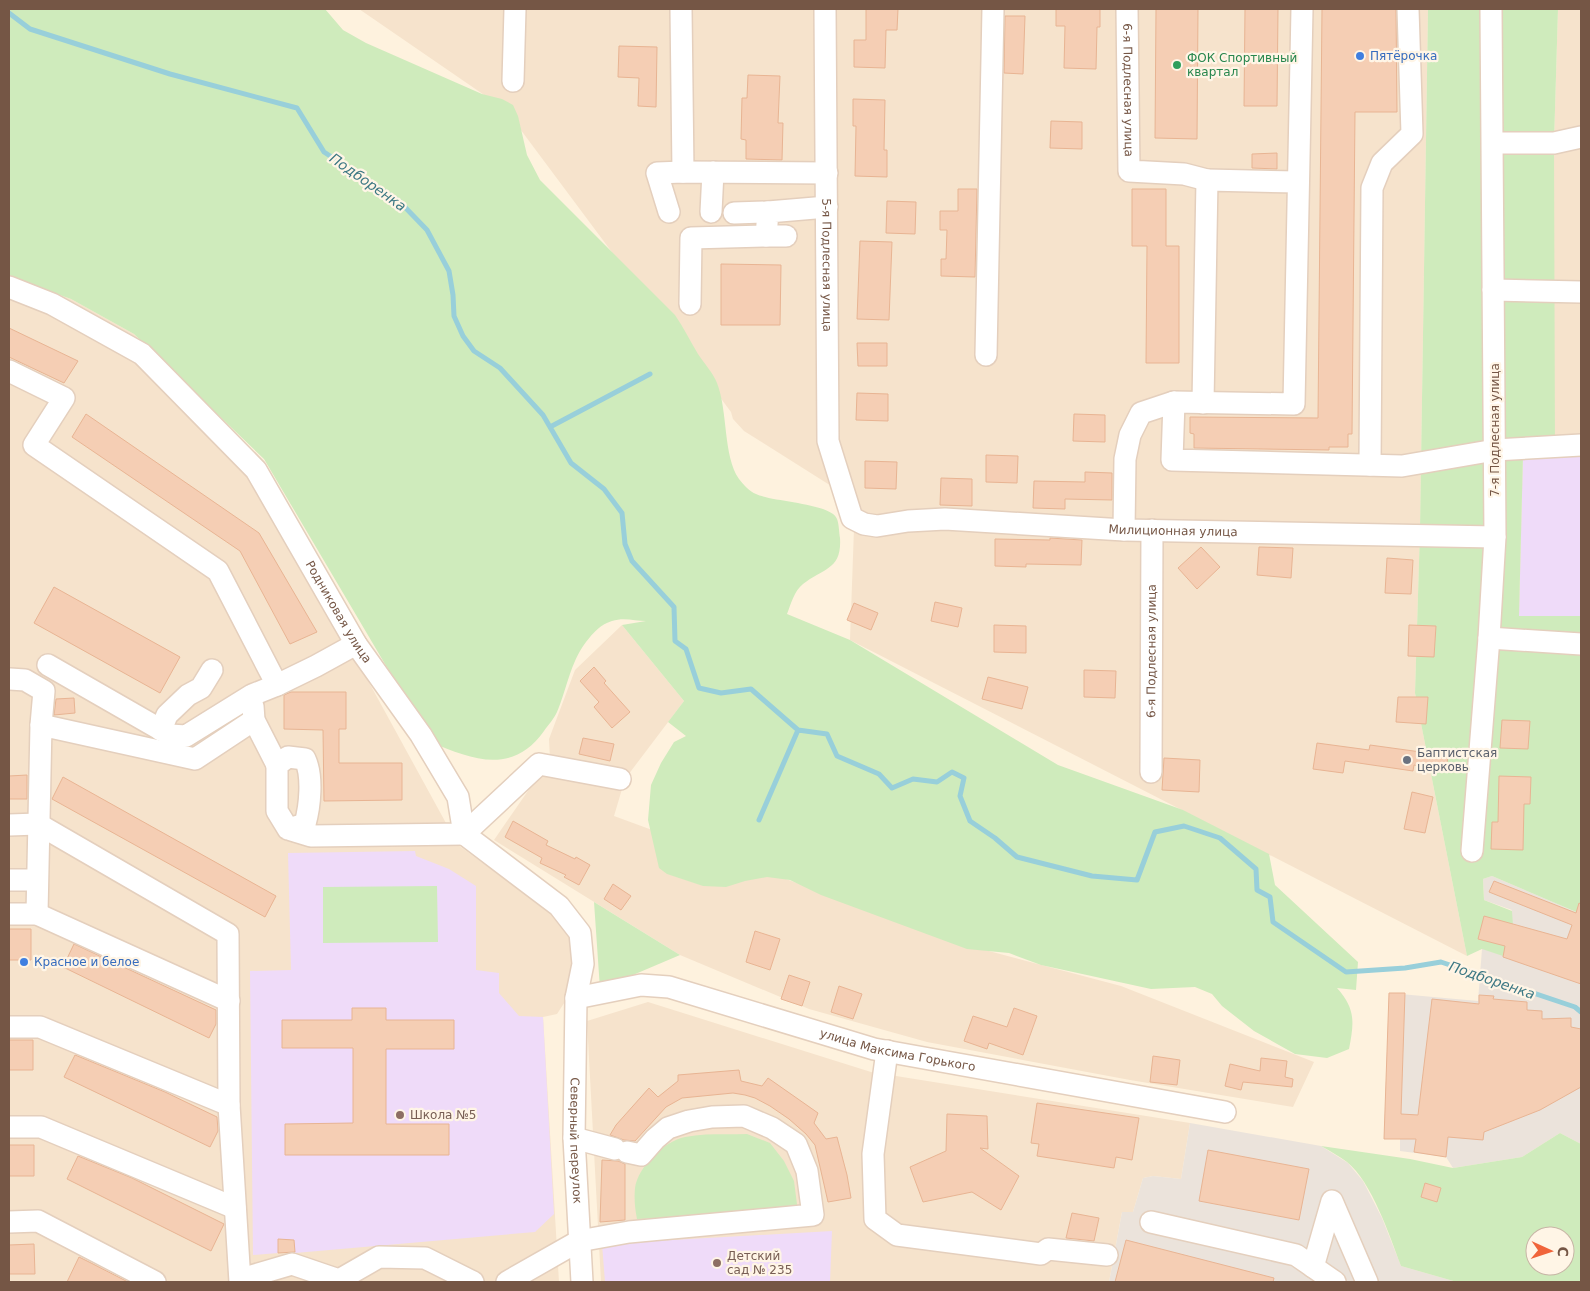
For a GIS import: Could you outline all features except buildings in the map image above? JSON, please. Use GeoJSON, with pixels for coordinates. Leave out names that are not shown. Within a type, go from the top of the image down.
{"type":"FeatureCollection","features":[{"type":"Feature","properties":{"kind":"street"},"geometry":{"type":"LineString","coordinates":[[513,81],[515,9]]}},
{"type":"Feature","properties":{"kind":"street"},"geometry":{"type":"LineString","coordinates":[[681,9],[683,172]]}},
{"type":"Feature","properties":{"kind":"street","name":"5-я Подлесная улица"},"geometry":{"type":"LineString","coordinates":[[825,9],[828,441],[852,518]]}},
{"type":"Feature","properties":{"kind":"street"},"geometry":{"type":"LineString","coordinates":[[986,355],[993,9]]}},
{"type":"Feature","properties":{"kind":"street","name":"6-я Подлесная улица"},"geometry":{"type":"LineString","coordinates":[[1127,9],[1129,171],[1184,174],[1208,180]]}},
{"type":"Feature","properties":{"kind":"street"},"geometry":{"type":"LineString","coordinates":[[1124,530],[1126,459],[1130,435],[1141,413],[1174,402],[1294,404],[1302,9]]}},
{"type":"Feature","properties":{"kind":"street"},"geometry":{"type":"LineString","coordinates":[[1370,465],[1372,188],[1382,163],[1412,134],[1408,9]]}},
{"type":"Feature","properties":{"kind":"street","name":"7-я Подлесная улица"},"geometry":{"type":"LineString","coordinates":[[1472,851],[1490,638],[1495,536],[1491,9]]}},
{"type":"Feature","properties":{"kind":"street"},"geometry":{"type":"LineString","coordinates":[[1493,143],[1554,143],[1581,137]]}},
{"type":"Feature","properties":{"kind":"street"},"geometry":{"type":"LineString","coordinates":[[711,212],[713,172]]}},
{"type":"Feature","properties":{"kind":"street"},"geometry":{"type":"LineString","coordinates":[[669,212],[657,173],[826,173]]}},
{"type":"Feature","properties":{"kind":"street"},"geometry":{"type":"LineString","coordinates":[[1203,403],[1208,180],[1298,182]]}},
{"type":"Feature","properties":{"kind":"street"},"geometry":{"type":"LineString","coordinates":[[734,213],[827,207]]}},
{"type":"Feature","properties":{"kind":"street"},"geometry":{"type":"LineString","coordinates":[[690,304],[691,238],[776,236],[768,212]]}},
{"type":"Feature","properties":{"kind":"street","name":"Родниковая улица"},"geometry":{"type":"LineString","coordinates":[[9,287],[52,304],[142,354],[256,470],[356,644],[421,735],[458,797],[464,834]]}},
{"type":"Feature","properties":{"kind":"street"},"geometry":{"type":"LineString","coordinates":[[1493,290],[1581,292]]}},
{"type":"Feature","properties":{"kind":"street"},"geometry":{"type":"LineString","coordinates":[[9,370],[64,398],[34,445],[218,571],[277,685]]}},
{"type":"Feature","properties":{"kind":"street"},"geometry":{"type":"LineString","coordinates":[[1174,402],[1172,460],[1402,466],[1495,450],[1581,445]]}},
{"type":"Feature","properties":{"kind":"street","name":"Милиционная улица"},"geometry":{"type":"LineString","coordinates":[[852,518],[864,524],[877,526],[945,519],[1124,530],[1495,536]]}},
{"type":"Feature","properties":{"kind":"street","name":"6-я Подлесная улица"},"geometry":{"type":"LineString","coordinates":[[1151,772],[1152,530]]}},
{"type":"Feature","properties":{"kind":"street"},"geometry":{"type":"LineString","coordinates":[[1490,638],[1581,644]]}},
{"type":"Feature","properties":{"kind":"street"},"geometry":{"type":"LineString","coordinates":[[48,666],[170,735],[186,736],[252,695],[316,666],[356,644]]}},
{"type":"Feature","properties":{"kind":"street"},"geometry":{"type":"LineString","coordinates":[[161,730],[166,714],[188,695],[201,688],[212,670]]}},
{"type":"Feature","properties":{"kind":"street"},"geometry":{"type":"LineString","coordinates":[[10,680],[25,680],[44,691],[41,725],[37,914]]}},
{"type":"Feature","properties":{"kind":"street"},"geometry":{"type":"LineString","coordinates":[[252,695],[254,720],[277,765],[277,812],[288,830],[311,836],[464,834],[558,906],[580,933],[583,964],[576,998]]}},
{"type":"Feature","properties":{"kind":"street"},"geometry":{"type":"LineString","coordinates":[[41,725],[195,759],[254,720]]}},
{"type":"Feature","properties":{"kind":"street"},"geometry":{"type":"LineString","coordinates":[[277,765],[288,757],[305,759],[309,768],[309,810],[305,824],[288,830]]}},
{"type":"Feature","properties":{"kind":"street"},"geometry":{"type":"LineString","coordinates":[[464,834],[539,764],[620,779]]}},
{"type":"Feature","properties":{"kind":"street"},"geometry":{"type":"LineString","coordinates":[[9,825],[38,824],[228,934],[229,1105],[240,1280],[292,1273],[339,1280],[379,1257],[425,1258],[473,1282]]}},
{"type":"Feature","properties":{"kind":"street"},"geometry":{"type":"LineString","coordinates":[[9,880],[37,880]]}},
{"type":"Feature","properties":{"kind":"street"},"geometry":{"type":"LineString","coordinates":[[9,914],[37,914],[229,1001]]}},
{"type":"Feature","properties":{"kind":"street","name":"улица Максима Горького"},"geometry":{"type":"LineString","coordinates":[[576,998],[642,985],[669,987],[874,1049],[1225,1112]]}},
{"type":"Feature","properties":{"kind":"street","name":"Северный переулок"},"geometry":{"type":"LineString","coordinates":[[576,998],[574,1138],[582,1282]]}},
{"type":"Feature","properties":{"kind":"street"},"geometry":{"type":"LineString","coordinates":[[9,1027],[40,1027],[229,1105]]}},
{"type":"Feature","properties":{"kind":"street"},"geometry":{"type":"LineString","coordinates":[[887,1051],[873,1154],[876,1219],[897,1235],[1041,1254],[1048,1249],[1107,1255]]}},
{"type":"Feature","properties":{"kind":"street"},"geometry":{"type":"LineString","coordinates":[[507,1282],[580,1241],[629,1232],[813,1215],[807,1170],[796,1144],[772,1128],[744,1116],[712,1117],[689,1121],[668,1128],[641,1155],[574,1138]]}},
{"type":"Feature","properties":{"kind":"street"},"geometry":{"type":"LineString","coordinates":[[9,1127],[41,1127],[235,1208]]}},
{"type":"Feature","properties":{"kind":"street"},"geometry":{"type":"LineString","coordinates":[[1313,1267],[1332,1201],[1367,1282]]}},
{"type":"Feature","properties":{"kind":"street"},"geometry":{"type":"LineString","coordinates":[[9,1222],[38,1221],[155,1282]]}},
{"type":"Feature","properties":{"kind":"street"},"geometry":{"type":"LineString","coordinates":[[1151,1222],[1296,1255],[1335,1282]]}},
{"type":"Feature","properties":{"kind":"shaded area"},"geometry":{"type":"Polygon","coordinates":[[[359,9],[1428,9],[1420,529],[1415,693],[1467,956],[850,640],[855,501],[744,431],[733,419],[731,412],[506,110],[359,9]]]}},
{"type":"Feature","properties":{"kind":"shaded area"},"geometry":{"type":"Polygon","coordinates":[[[1558,9],[1581,9],[1581,616],[1519,616],[1523,455],[1554,143],[1558,9]]]}},
{"type":"Feature","properties":{"kind":"shaded area"},"geometry":{"type":"Polygon","coordinates":[[[9,277],[71,299],[134,334],[228,425],[458,845],[553,914],[571,935],[576,964],[570,994],[557,1014],[543,1017],[559,1282],[9,1282],[9,277]]]}},
{"type":"Feature","properties":{"kind":"shaded area"},"geometry":{"type":"Polygon","coordinates":[[[1523,455],[1581,455],[1581,616],[1519,616],[1523,455]]]}},
{"type":"Feature","properties":{"kind":"shaded area"},"geometry":{"type":"Polygon","coordinates":[[[622,625],[684,701],[625,779],[614,816],[966,945],[1121,986],[1314,1062],[1293,1107],[1130,1080],[927,1042],[809,1009],[680,955],[494,840],[550,759],[549,739],[575,670],[622,625]]]}},
{"type":"Feature","properties":{"kind":"shaded area","name":"Школа №5"},"geometry":{"type":"Polygon","coordinates":[[[415,851],[416,856],[449,869],[476,886],[476,970],[499,973],[499,993],[519,1016],[543,1017],[554,1214],[535,1232],[295,1253],[294,1240],[278,1239],[278,1253],[253,1255],[250,971],[291,970],[288,853],[415,851]]]}},
{"type":"Feature","properties":{"kind":"shaded area"},"geometry":{"type":"Polygon","coordinates":[[[1492,876],[1581,914],[1581,1144],[1560,1133],[1522,1157],[1453,1168],[1446,1157],[1400,1151],[1400,1139],[1384,1139],[1389,993],[1478,1001],[1482,949],[1512,910],[1484,900],[1483,879],[1492,876]]]}},
{"type":"Feature","properties":{"kind":"shaded area"},"geometry":{"type":"Polygon","coordinates":[[[648,1002],[871,1072],[1190,1123],[1181,1179],[1153,1176],[1143,1178],[1133,1212],[1122,1212],[1109,1282],[601,1282],[587,1021],[648,1002]]]}},
{"type":"Feature","properties":{"kind":"shaded area"},"geometry":{"type":"Polygon","coordinates":[[[1190,1123],[1321,1146],[1348,1163],[1363,1181],[1382,1218],[1401,1266],[1457,1282],[1109,1282],[1122,1212],[1133,1212],[1143,1178],[1153,1176],[1181,1179],[1190,1123]]]}},
{"type":"Feature","properties":{"kind":"shaded area","name":"Детский сад № 235"},"geometry":{"type":"Polygon","coordinates":[[[832,1231],[830,1282],[605,1282],[602,1244],[832,1231]]]}},
{"type":"Feature","properties":{"kind":"green space"},"geometry":{"type":"Polygon","coordinates":[[[9,9],[325,9],[343,30],[366,43],[482,94],[502,99],[513,105],[518,116],[527,155],[540,180],[675,315],[713,376],[717,383],[723,407],[730,458],[739,479],[749,490],[756,494],[824,509],[837,519],[840,538],[838,556],[830,567],[810,579],[797,590],[787,614],[850,640],[1058,765],[1183,810],[1269,854],[1275,885],[1358,962],[1356,990],[1337,988],[1348,1003],[1352,1017],[1349,1049],[1327,1058],[1295,1054],[1254,1031],[1222,1006],[1212,994],[1195,987],[1151,989],[1041,965],[1009,953],[967,949],[821,895],[790,880],[767,877],[726,887],[703,886],[667,874],[659,868],[648,820],[651,785],[661,763],[674,742],[686,736],[668,722],[684,701],[622,625],[646,621],[616,620],[604,624],[594,632],[576,659],[554,717],[532,745],[519,754],[505,759],[491,760],[462,754],[431,742],[264,459],[134,334],[71,299],[9,277],[9,9]]]}},
{"type":"Feature","properties":{"kind":"green space"},"geometry":{"type":"Polygon","coordinates":[[[1428,9],[1558,9],[1554,143],[1555,455],[1523,455],[1519,616],[1581,616],[1581,914],[1492,876],[1483,879],[1484,900],[1512,911],[1513,926],[1503,956],[1482,949],[1467,956],[1415,693],[1420,529],[1428,9]]]}},
{"type":"Feature","properties":{"kind":"green space"},"geometry":{"type":"Polygon","coordinates":[[[437,886],[438,942],[323,943],[323,887],[437,886]]]}},
{"type":"Feature","properties":{"kind":"green space"},"geometry":{"type":"Polygon","coordinates":[[[594,902],[680,955],[600,989],[594,902]]]}},
{"type":"Feature","properties":{"kind":"green space"},"geometry":{"type":"Polygon","coordinates":[[[1560,1133],[1581,1144],[1581,1282],[1457,1282],[1401,1266],[1372,1196],[1356,1171],[1347,1162],[1321,1146],[1410,1159],[1453,1168],[1522,1157],[1560,1133]]]}},
{"type":"Feature","properties":{"kind":"green space"},"geometry":{"type":"Polygon","coordinates":[[[747,1134],[770,1143],[784,1161],[794,1181],[798,1212],[637,1219],[635,1188],[637,1180],[653,1156],[661,1149],[677,1139],[685,1137],[747,1134]]]}},
{"type":"Feature","properties":{"kind":"waterway","name":"Подборенка"},"geometry":{"type":"LineString","coordinates":[[9,13],[30,29],[170,74],[297,108],[324,152],[399,201],[427,230],[449,271],[454,316],[463,336],[474,351],[500,368],[543,415],[571,463],[604,489],[622,513],[625,544],[632,561],[674,607],[675,641],[686,649],[699,688],[721,693],[751,689],[798,730],[827,734],[837,756],[879,774],[892,788],[913,779],[937,782],[952,772],[964,778],[960,796],[970,821],[995,838],[1017,857],[1092,876],[1137,880],[1155,832],[1184,826],[1220,838],[1256,869],[1257,890],[1270,897],[1273,922],[1346,972],[1405,968],[1441,962],[1575,1007],[1581,1012]]}},
{"type":"Feature","properties":{"kind":"waterway"},"geometry":{"type":"LineString","coordinates":[[550,427],[650,374]]}},
{"type":"Feature","properties":{"kind":"waterway"},"geometry":{"type":"LineString","coordinates":[[759,820],[798,730]]}},
{"type":"Feature","properties":{"kind":"place","name":"Пятёрочка"},"geometry":{"type":"Point","coordinates":[1360,56]}},
{"type":"Feature","properties":{"kind":"place","name":"ФОК Спортивный квартал"},"geometry":{"type":"Point","coordinates":[1177,65]}},
{"type":"Feature","properties":{"kind":"place","name":"Баптистская церковь"},"geometry":{"type":"Point","coordinates":[1407,760]}},
{"type":"Feature","properties":{"kind":"place","name":"Красное и белое"},"geometry":{"type":"Point","coordinates":[24,962]}},
{"type":"Feature","properties":{"kind":"place","name":"Школа №5"},"geometry":{"type":"Point","coordinates":[400,1115]}},
{"type":"Feature","properties":{"kind":"place","name":"Детский сад № 235"},"geometry":{"type":"Point","coordinates":[717,1263]}}]}
